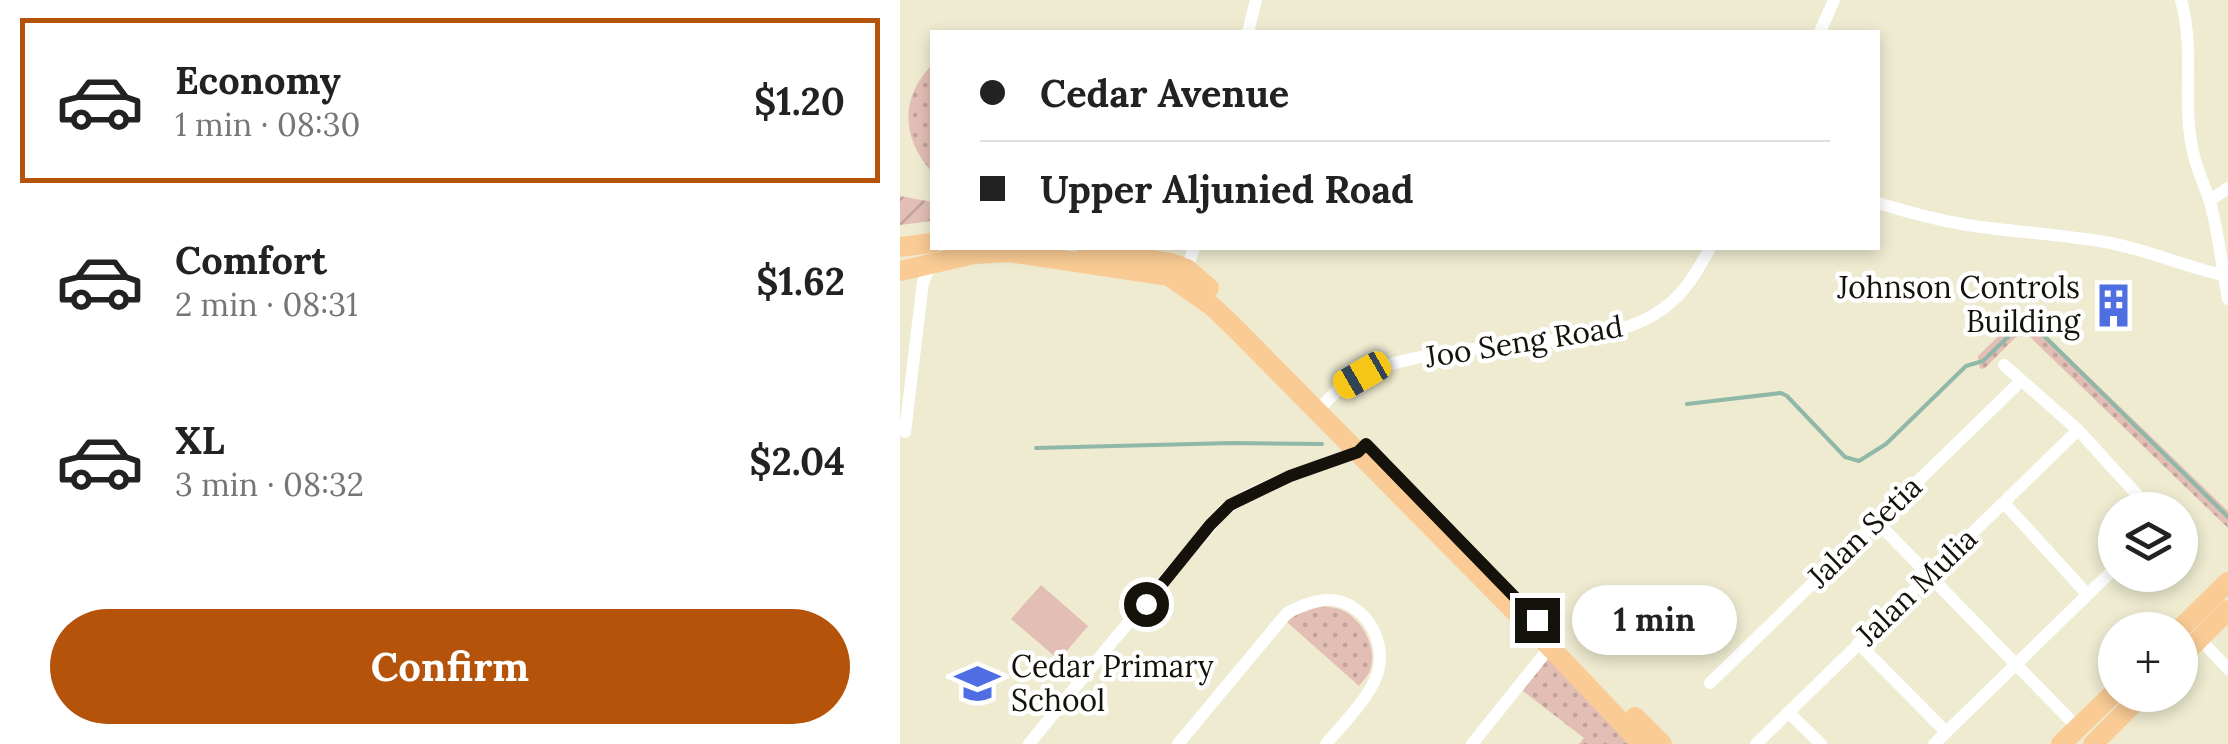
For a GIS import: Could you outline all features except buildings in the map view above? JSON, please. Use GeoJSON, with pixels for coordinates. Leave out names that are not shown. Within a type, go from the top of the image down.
{"type":"FeatureCollection","features":[{"type":"Feature","properties":{"kind":"main road"},"geometry":{"type":"LineString","coordinates":[[900,247],[919,266],[988,252],[1009,252],[1184,276]]}},
{"type":"Feature","properties":{"kind":"main road"},"geometry":{"type":"LineString","coordinates":[[1098,250],[1136,256],[1184,276],[1228,305],[1321,407],[1553,644],[1642,744]]}},
{"type":"Feature","properties":{"kind":"main road"},"geometry":{"type":"LineString","coordinates":[[2198,619],[2228,582]]}},
{"type":"Feature","properties":{"kind":"main road"},"geometry":{"type":"LineString","coordinates":[[2198,626],[2228,610]]}},
{"type":"Feature","properties":{"kind":"main road"},"geometry":{"type":"LineString","coordinates":[[1553,644],[1662,744]]}},
{"type":"Feature","properties":{"kind":"main road"},"geometry":{"type":"LineString","coordinates":[[2062,744],[2098,709]]}},
{"type":"Feature","properties":{"kind":"main road"},"geometry":{"type":"LineString","coordinates":[[2092,744],[2125,712]]}},
{"type":"Feature","properties":{"kind":"street"},"geometry":{"type":"LineString","coordinates":[[1248,30],[1256,0]]}},
{"type":"Feature","properties":{"kind":"street"},"geometry":{"type":"LineString","coordinates":[[1821,30],[1834,0]]}},
{"type":"Feature","properties":{"kind":"street"},"geometry":{"type":"LineString","coordinates":[[2182,0],[2190,73],[2187,101],[2192,148],[2210,200],[2228,299]]}},
{"type":"Feature","properties":{"kind":"street"},"geometry":{"type":"LineString","coordinates":[[2210,200],[2228,188]]}},
{"type":"Feature","properties":{"kind":"street"},"geometry":{"type":"LineString","coordinates":[[1880,203],[1966,224],[2119,245],[2223,275]]}},
{"type":"Feature","properties":{"kind":"street"},"geometry":{"type":"LineString","coordinates":[[1184,276],[1193,250]]}},
{"type":"Feature","properties":{"kind":"street","name":"Joo Seng Road"},"geometry":{"type":"LineString","coordinates":[[1321,407],[1343,386],[1380,368],[1428,356],[1606,333],[1634,325],[1664,308],[1691,282],[1709,250]]}},
{"type":"Feature","properties":{"kind":"street"},"geometry":{"type":"LineString","coordinates":[[905,432],[919,266]]}},
{"type":"Feature","properties":{"kind":"street"},"geometry":{"type":"LineString","coordinates":[[2004,364],[2078,430],[2135,492]]}},
{"type":"Feature","properties":{"kind":"street","name":"Jalan Setia"},"geometry":{"type":"LineString","coordinates":[[1710,683],[2021,382]]}},
{"type":"Feature","properties":{"kind":"street","name":"Jalan Mulia"},"geometry":{"type":"LineString","coordinates":[[1756,744],[2078,430]]}},
{"type":"Feature","properties":{"kind":"street"},"geometry":{"type":"LineString","coordinates":[[1029,744],[1224,510],[1254,492],[1362,448]]}},
{"type":"Feature","properties":{"kind":"street"},"geometry":{"type":"LineString","coordinates":[[2004,503],[2087,594]]}},
{"type":"Feature","properties":{"kind":"street"},"geometry":{"type":"LineString","coordinates":[[1876,521],[2078,728]]}},
{"type":"Feature","properties":{"kind":"street"},"geometry":{"type":"LineString","coordinates":[[1934,744],[2098,584]]}},
{"type":"Feature","properties":{"kind":"street"},"geometry":{"type":"LineString","coordinates":[[1178,744],[1287,613],[1324,600],[1349,605],[1367,619],[1377,636],[1380,657],[1371,688],[1326,744]]}},
{"type":"Feature","properties":{"kind":"street"},"geometry":{"type":"LineString","coordinates":[[2198,640],[2228,668]]}},
{"type":"Feature","properties":{"kind":"street"},"geometry":{"type":"LineString","coordinates":[[1472,744],[1553,644]]}},
{"type":"Feature","properties":{"kind":"street"},"geometry":{"type":"LineString","coordinates":[[1858,644],[1946,732]]}},
{"type":"Feature","properties":{"kind":"street"},"geometry":{"type":"LineString","coordinates":[[1788,712],[1821,744]]}},
{"type":"Feature","properties":{"kind":"shaded area"},"geometry":{"type":"Polygon","coordinates":[[[930,67],[930,169],[914,145],[908,118],[914,90],[930,67]]]}},
{"type":"Feature","properties":{"kind":"shaded area"},"geometry":{"type":"Polygon","coordinates":[[[900,196],[930,202],[930,221],[900,225],[900,196]]]}},
{"type":"Feature","properties":{"kind":"shaded area"},"geometry":{"type":"Polygon","coordinates":[[[2026,316],[2228,511],[2228,528],[2198,499],[2198,492],[2191,492],[2030,337],[2022,334],[2015,338],[1980,369],[1978,356],[2009,326],[2026,316]]]}},
{"type":"Feature","properties":{"kind":"shaded area"},"geometry":{"type":"Polygon","coordinates":[[[1041,585],[1088,626],[1059,660],[1011,619],[1041,585]]]}},
{"type":"Feature","properties":{"kind":"shaded area"},"geometry":{"type":"Polygon","coordinates":[[[1320,606],[1351,616],[1368,638],[1372,665],[1359,686],[1287,622],[1299,612],[1320,606]]]}},
{"type":"Feature","properties":{"kind":"shaded area"},"geometry":{"type":"Polygon","coordinates":[[[1549,653],[1639,744],[1579,744],[1584,738],[1519,688],[1549,653]]]}},
{"type":"Feature","properties":{"kind":"waterway"},"geometry":{"type":"LineString","coordinates":[[1687,404],[1781,393],[1845,457],[1859,461],[1886,444],[1966,366],[1983,361],[2013,332],[2034,326],[2228,517]]}},
{"type":"Feature","properties":{"kind":"waterway"},"geometry":{"type":"LineString","coordinates":[[1036,448],[1322,444]]}},
{"type":"Feature","properties":{"kind":"place","name":"Johnson Controls Building"},"geometry":{"type":"Point","coordinates":[2113,305]}},
{"type":"Feature","properties":{"kind":"place","name":"Cedar Primary School"},"geometry":{"type":"Point","coordinates":[978,684]}},
{"type":"Feature","properties":{"kind":"route"},"geometry":{"type":"LineString","coordinates":[[1146,604],[1230,505],[1290,476],[1358,452],[1366,444],[1537,620]]}}]}
